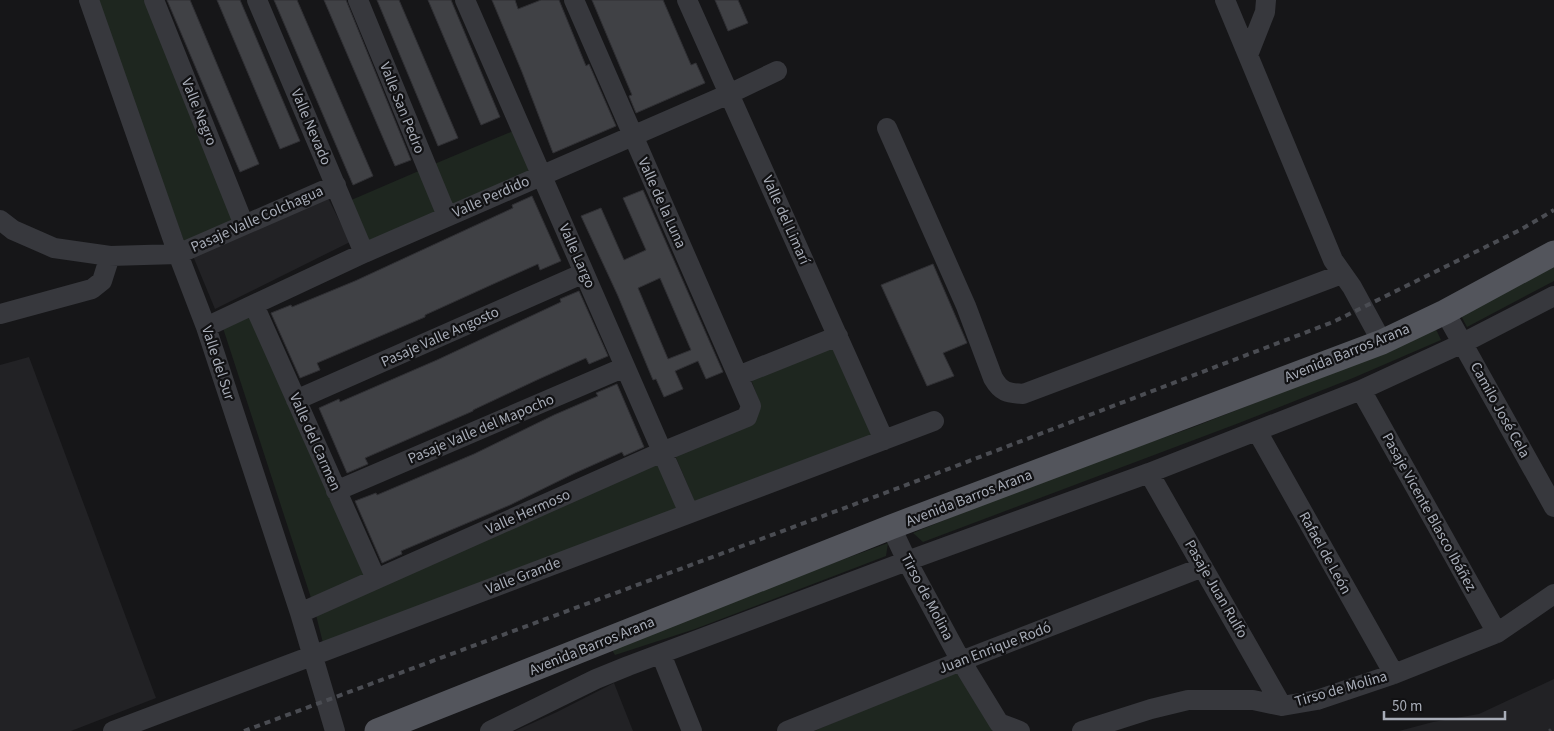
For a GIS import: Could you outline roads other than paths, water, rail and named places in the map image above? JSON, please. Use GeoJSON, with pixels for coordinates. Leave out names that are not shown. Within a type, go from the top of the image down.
{"type":"FeatureCollection","features":[{"type":"Feature","properties":{"kind":"main road","name":"Avenida Barros Arana"},"geometry":{"type":"LineString","coordinates":[[377,731],[891,527],[1382,342],[1445,312],[1554,253]]}},
{"type":"Feature","properties":{"kind":"street","name":"Valle del Sur"},"geometry":{"type":"LineString","coordinates":[[89,0],[178,254],[206,327],[300,613],[335,731]]}},
{"type":"Feature","properties":{"kind":"street","name":"Valle Negro"},"geometry":{"type":"LineString","coordinates":[[154,0],[244,225]]}},
{"type":"Feature","properties":{"kind":"street","name":"Valle Nevado"},"geometry":{"type":"LineString","coordinates":[[257,0],[364,253]]}},
{"type":"Feature","properties":{"kind":"street","name":"Valle San Pedro"},"geometry":{"type":"LineString","coordinates":[[358,0],[447,216]]}},
{"type":"Feature","properties":{"kind":"street","name":"Valle Largo"},"geometry":{"type":"LineString","coordinates":[[465,0],[689,513]]}},
{"type":"Feature","properties":{"kind":"street","name":"Valle de la Luna"},"geometry":{"type":"LineString","coordinates":[[574,0],[751,406]]}},
{"type":"Feature","properties":{"kind":"street","name":"Valle del Limarí"},"geometry":{"type":"LineString","coordinates":[[687,0],[884,440]]}},
{"type":"Feature","properties":{"kind":"street"},"geometry":{"type":"LineString","coordinates":[[1225,0],[1333,260],[1352,287],[1382,342]]}},
{"type":"Feature","properties":{"kind":"street"},"geometry":{"type":"LineString","coordinates":[[1248,55],[1265,12],[1266,0]]}},
{"type":"Feature","properties":{"kind":"street","name":"Valle Perdido"},"geometry":{"type":"LineString","coordinates":[[206,327],[364,253],[729,94],[777,71]]}},
{"type":"Feature","properties":{"kind":"street"},"geometry":{"type":"LineString","coordinates":[[886,128],[966,306],[993,378],[999,389],[1010,393],[1023,394],[1342,274]]}},
{"type":"Feature","properties":{"kind":"street","name":"Pasaje Valle Colchagua"},"geometry":{"type":"LineString","coordinates":[[178,254],[336,185]]}},
{"type":"Feature","properties":{"kind":"street"},"geometry":{"type":"LineString","coordinates":[[0,220],[13,230],[54,248],[110,256],[178,254]]}},
{"type":"Feature","properties":{"kind":"street"},"geometry":{"type":"LineString","coordinates":[[0,314],[92,289],[102,281],[110,256]]}},
{"type":"Feature","properties":{"kind":"street","name":"Pasaje Valle Angosto"},"geometry":{"type":"LineString","coordinates":[[296,400],[584,273]]}},
{"type":"Feature","properties":{"kind":"street"},"geometry":{"type":"LineString","coordinates":[[490,731],[596,679],[907,561],[1149,473],[1362,390],[1463,344],[1554,296]]}},
{"type":"Feature","properties":{"kind":"street","name":"Valle del Carmen"},"geometry":{"type":"LineString","coordinates":[[254,305],[376,579]]}},
{"type":"Feature","properties":{"kind":"street","name":"Camilo José Cela"},"geometry":{"type":"LineString","coordinates":[[1445,312],[1554,507]]}},
{"type":"Feature","properties":{"kind":"street"},"geometry":{"type":"LineString","coordinates":[[738,376],[838,336]]}},
{"type":"Feature","properties":{"kind":"street","name":"Pasaje Valle del Mapocho"},"geometry":{"type":"LineString","coordinates":[[336,491],[625,367]]}},
{"type":"Feature","properties":{"kind":"street","name":"Pasaje Vicente Blasco Ibáñez"},"geometry":{"type":"LineString","coordinates":[[1362,390],[1497,633]]}},
{"type":"Feature","properties":{"kind":"street","name":"Valle Hermoso"},"geometry":{"type":"LineString","coordinates":[[300,613],[747,416],[751,406]]}},
{"type":"Feature","properties":{"kind":"street","name":"Valle Grande"},"geometry":{"type":"LineString","coordinates":[[113,731],[934,421]]}},
{"type":"Feature","properties":{"kind":"street","name":"Rafael de León"},"geometry":{"type":"LineString","coordinates":[[1257,431],[1394,674]]}},
{"type":"Feature","properties":{"kind":"street","name":"Pasaje Juan Rulfo"},"geometry":{"type":"LineString","coordinates":[[1149,473],[1282,706]]}},
{"type":"Feature","properties":{"kind":"street","name":"Tirso de Molina"},"geometry":{"type":"LineString","coordinates":[[891,527],[960,661],[999,723],[1020,731]]}},
{"type":"Feature","properties":{"kind":"street","name":"Juan Enrique Rodó"},"geometry":{"type":"LineString","coordinates":[[787,731],[960,661],[1203,567]]}},
{"type":"Feature","properties":{"kind":"street","name":"Tirso de Molina"},"geometry":{"type":"LineString","coordinates":[[1082,731],[1151,709],[1188,700],[1253,700],[1282,706],[1316,700],[1394,674],[1497,633],[1554,594]]}},
{"type":"Feature","properties":{"kind":"street"},"geometry":{"type":"LineString","coordinates":[[661,654],[692,731]]}},
{"type":"Feature","properties":{"kind":"railway"},"geometry":{"type":"LineString","coordinates":[[244,731],[901,487],[1333,322],[1520,230],[1554,210]]}}]}
